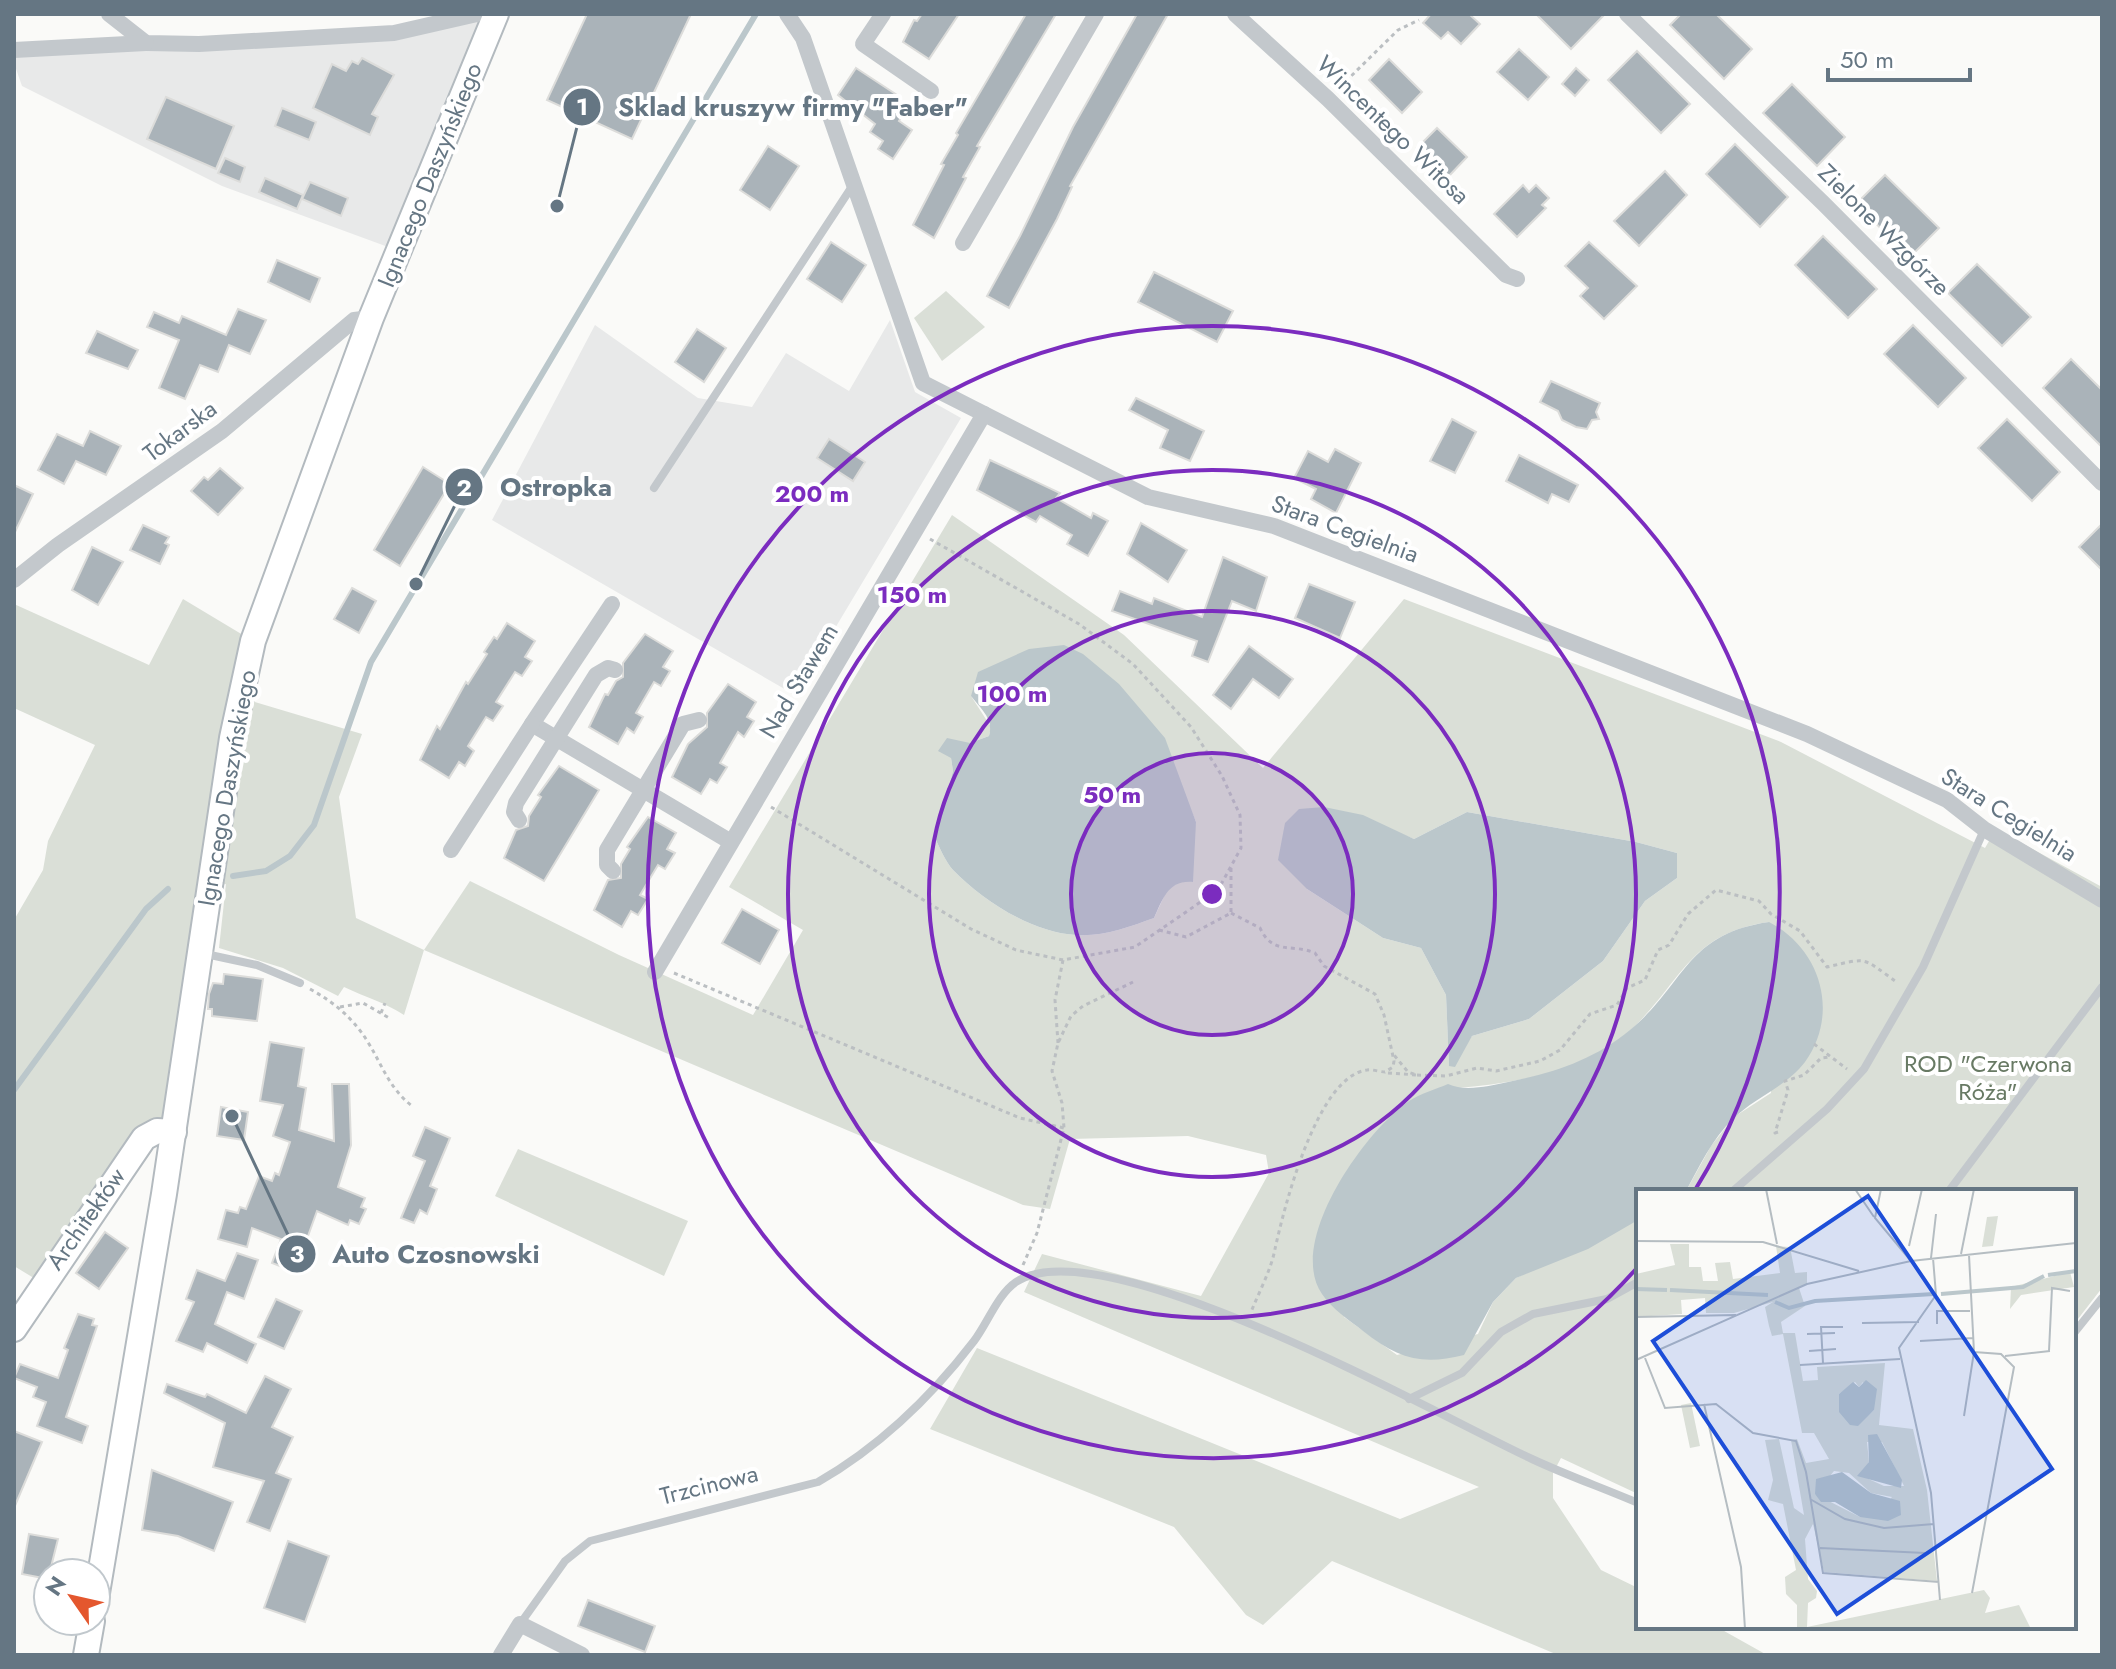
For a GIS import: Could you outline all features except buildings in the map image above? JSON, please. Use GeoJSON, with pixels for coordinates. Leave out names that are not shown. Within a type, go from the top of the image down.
{"type":"FeatureCollection","features":[{"type":"Feature","properties":{"kind":"main road","name":"Ignacego Daszyńskiego"},"geometry":{"type":"LineString","coordinates":[[103,1557],[174,1132],[232,738],[253,641],[371,318],[496,14]]}},
{"type":"Feature","properties":{"kind":"main road","name":"Architektów"},"geometry":{"type":"LineString","coordinates":[[14,1329],[144,1138],[157,1131],[174,1132]]}},
{"type":"Feature","properties":{"kind":"street"},"geometry":{"type":"LineString","coordinates":[[109,14],[146,43]]}},
{"type":"Feature","properties":{"kind":"street"},"geometry":{"type":"LineString","coordinates":[[14,50],[394,33],[477,14]]}},
{"type":"Feature","properties":{"kind":"street","name":"Stara Cegielnia"},"geometry":{"type":"LineString","coordinates":[[787,14],[803,38],[923,383],[1148,497],[1274,526],[1807,734],[1947,800],[1984,829],[2102,900]]}},
{"type":"Feature","properties":{"kind":"street"},"geometry":{"type":"LineString","coordinates":[[883,14],[863,44],[931,91]]}},
{"type":"Feature","properties":{"kind":"street"},"geometry":{"type":"LineString","coordinates":[[963,243],[1096,14]]}},
{"type":"Feature","properties":{"kind":"street","name":"Wincentego Witosa"},"geometry":{"type":"LineString","coordinates":[[1235,14],[1328,99],[1506,275],[1517,279]]}},
{"type":"Feature","properties":{"kind":"street","name":"Zielone Wzgórze"},"geometry":{"type":"LineString","coordinates":[[1627,14],[1823,203],[2102,483]]}},
{"type":"Feature","properties":{"kind":"street","name":"Tokarska"},"geometry":{"type":"LineString","coordinates":[[14,580],[58,545],[222,431],[354,320],[371,318]]}},
{"type":"Feature","properties":{"kind":"street","name":"Nad Stawem"},"geometry":{"type":"LineString","coordinates":[[657,969],[984,414]]}},
{"type":"Feature","properties":{"kind":"street"},"geometry":{"type":"LineString","coordinates":[[451,850],[612,604]]}},
{"type":"Feature","properties":{"kind":"street"},"geometry":{"type":"LineString","coordinates":[[519,820],[514,812],[516,803],[555,738],[596,675],[608,668],[615,670]]}},
{"type":"Feature","properties":{"kind":"street"},"geometry":{"type":"LineString","coordinates":[[613,871],[607,865],[607,850],[683,724],[699,720]]}},
{"type":"Feature","properties":{"kind":"street"},"geometry":{"type":"LineString","coordinates":[[532,724],[731,842]]}},
{"type":"Feature","properties":{"kind":"street"},"geometry":{"type":"LineString","coordinates":[[520,1624],[582,1655]]}},
{"type":"Feature","properties":{"kind":"street","name":"Trzcinowa"},"geometry":{"type":"LineString","coordinates":[[501,1655],[520,1624]]}},
{"type":"Feature","properties":{"kind":"lane"},"geometry":{"type":"LineString","coordinates":[[654,488],[854,184]]}},
{"type":"Feature","properties":{"kind":"lane"},"geometry":{"type":"LineString","coordinates":[[1735,1189],[1827,1109],[1857,1077],[1923,967],[1984,829]]}},
{"type":"Feature","properties":{"kind":"lane"},"geometry":{"type":"LineString","coordinates":[[200,953],[257,965],[300,983]]}},
{"type":"Feature","properties":{"kind":"lane"},"geometry":{"type":"LineString","coordinates":[[1950,1189],[2102,987]]}},
{"type":"Feature","properties":{"kind":"lane"},"geometry":{"type":"LineString","coordinates":[[1015,1283],[1049,1269],[1092,1274],[1210,1305],[1460,1420],[1530,1458],[1636,1502]]}},
{"type":"Feature","properties":{"kind":"lane","name":"Trzcinowa"},"geometry":{"type":"LineString","coordinates":[[520,1624],[565,1561],[590,1541],[818,1482],[848,1465],[880,1440],[947,1375],[1015,1283]]}},
{"type":"Feature","properties":{"kind":"lane"},"geometry":{"type":"LineString","coordinates":[[1409,1399],[1462,1373],[1501,1332],[1533,1314],[1607,1299],[1636,1283]]}},
{"type":"Feature","properties":{"kind":"lane"},"geometry":{"type":"LineString","coordinates":[[2076,1330],[2102,1298]]}},
{"type":"Feature","properties":{"kind":"path"},"geometry":{"type":"LineString","coordinates":[[1328,99],[1398,30],[1419,20]]}},
{"type":"Feature","properties":{"kind":"path"},"geometry":{"type":"LineString","coordinates":[[757,798],[971,929],[1016,950],[1063,960],[1135,947],[1218,890],[1241,848],[1240,815],[1222,776],[1191,727],[1133,664],[1079,624],[915,530]]}},
{"type":"Feature","properties":{"kind":"path"},"geometry":{"type":"LineString","coordinates":[[1231,867],[1231,913]]}},
{"type":"Feature","properties":{"kind":"path"},"geometry":{"type":"LineString","coordinates":[[1248,1320],[1275,1251],[1289,1191],[1331,1094],[1367,1070],[1446,1076],[1477,1068],[1496,1071],[1526,1066],[1553,1055],[1570,1041],[1590,1014],[1617,1005],[1627,988],[1645,980],[1658,950],[1669,945],[1688,914],[1716,890],[1759,901],[1771,914],[1800,931],[1827,967],[1856,957],[1873,965],[1909,991]]}},
{"type":"Feature","properties":{"kind":"path"},"geometry":{"type":"LineString","coordinates":[[1159,930],[1186,937],[1231,913]]}},
{"type":"Feature","properties":{"kind":"path"},"geometry":{"type":"LineString","coordinates":[[1231,913],[1254,923],[1263,937],[1281,949],[1315,953],[1324,966],[1375,994],[1384,1015],[1392,1052],[1393,1067],[1385,1072]]}},
{"type":"Feature","properties":{"kind":"path"},"geometry":{"type":"LineString","coordinates":[[1058,1043],[1055,1000],[1063,960]]}},
{"type":"Feature","properties":{"kind":"path"},"geometry":{"type":"LineString","coordinates":[[657,969],[1020,1118],[1064,1128]]}},
{"type":"Feature","properties":{"kind":"path"},"geometry":{"type":"LineString","coordinates":[[1015,1283],[1037,1233],[1064,1128],[1062,1103],[1052,1071],[1058,1043],[1071,1016],[1083,1006],[1133,982]]}},
{"type":"Feature","properties":{"kind":"path"},"geometry":{"type":"LineString","coordinates":[[300,983],[340,1007],[366,1039],[395,1092],[412,1106]]}},
{"type":"Feature","properties":{"kind":"path"},"geometry":{"type":"LineString","coordinates":[[340,1007],[363,1003],[391,1019]]}},
{"type":"Feature","properties":{"kind":"path"},"geometry":{"type":"LineString","coordinates":[[381,1013],[385,1003]]}},
{"type":"Feature","properties":{"kind":"path"},"geometry":{"type":"LineString","coordinates":[[1814,1044],[1857,1077]]}},
{"type":"Feature","properties":{"kind":"path"},"geometry":{"type":"LineString","coordinates":[[1392,1052],[1408,1072],[1417,1075]]}},
{"type":"Feature","properties":{"kind":"path"},"geometry":{"type":"LineString","coordinates":[[1785,1144],[1782,1132],[1775,1133],[1788,1090],[1785,1081],[1804,1075],[1821,1058],[1831,1057]]}},
{"type":"Feature","properties":{"kind":"shaded area"},"geometry":{"type":"Polygon","coordinates":[[[496,14],[399,251],[222,186],[22,86],[14,63],[14,50],[394,33],[496,14]]]}},
{"type":"Feature","properties":{"kind":"shaded area"},"geometry":{"type":"Polygon","coordinates":[[[890,320],[915,392],[961,418],[795,695],[492,520],[595,325],[698,398],[752,407],[786,353],[849,391],[890,320]]]}},
{"type":"Feature","properties":{"kind":"shaded area"},"geometry":{"type":"Polygon","coordinates":[[[1064,645],[1083,654],[1119,684],[1165,738],[1196,822],[1193,882],[1172,888],[1154,918],[1116,931],[1096,934],[1076,935],[1043,928],[994,904],[953,870],[935,838],[953,771],[951,758],[938,751],[947,738],[970,743],[989,736],[988,719],[971,696],[978,672],[1029,649],[1064,645]]]}},
{"type":"Feature","properties":{"kind":"shaded area"},"geometry":{"type":"Polygon","coordinates":[[[1324,807],[1363,815],[1414,839],[1467,812],[1636,842],[1677,853],[1677,878],[1645,901],[1603,961],[1529,1019],[1472,1036],[1455,1067],[1449,1066],[1446,995],[1421,948],[1383,938],[1307,889],[1278,860],[1285,823],[1299,809],[1324,807]]]}},
{"type":"Feature","properties":{"kind":"shaded area"},"geometry":{"type":"Polygon","coordinates":[[[1769,922],[1801,948],[1820,984],[1823,1003],[1821,1023],[1816,1043],[1805,1062],[1725,1127],[1687,1189],[1636,1189],[1636,1221],[1588,1249],[1516,1278],[1493,1302],[1464,1355],[1435,1360],[1399,1353],[1375,1340],[1326,1299],[1314,1272],[1314,1246],[1322,1218],[1353,1162],[1391,1116],[1413,1098],[1448,1084],[1469,1088],[1493,1085],[1541,1074],[1602,1050],[1648,1013],[1703,950],[1741,928],[1769,922]]]}},
{"type":"Feature","properties":{"kind":"green space"},"geometry":{"type":"Polygon","coordinates":[[[946,291],[985,327],[942,361],[914,318],[946,291]]]}},
{"type":"Feature","properties":{"kind":"green space","name":"ROD \"Czerwona Róża\""},"geometry":{"type":"Polygon","coordinates":[[[952,515],[1124,635],[1263,768],[1404,599],[1781,742],[1985,848],[1996,829],[2102,887],[2102,1288],[2076,1321],[2076,1189],[1687,1189],[1711,1146],[1734,1117],[1771,1093],[1769,922],[1722,936],[1705,947],[1634,1027],[1596,1054],[1528,1078],[1457,1088],[1344,1317],[1397,1355],[1478,1334],[1493,1302],[1516,1278],[1636,1221],[1636,1493],[1561,1458],[1553,1473],[1553,1498],[1601,1570],[1636,1587],[1636,1629],[1721,1629],[1767,1655],[1558,1655],[1332,1561],[1263,1625],[1246,1615],[1174,1527],[930,1429],[977,1348],[1400,1519],[1479,1487],[1024,1292],[1042,1254],[1201,1296],[1269,1173],[1266,1155],[1188,1136],[1070,1139],[1050,1209],[1023,1205],[424,950],[470,881],[619,955],[753,1015],[803,930],[729,887],[952,515]],[[971,696],[991,727],[989,736],[970,743],[956,743],[951,758],[953,771],[935,838],[953,870],[994,904],[1026,922],[1060,933],[1096,934],[1116,931],[1154,918],[1167,890],[1181,881],[1196,822],[1189,805],[971,696]],[[1467,812],[1414,839],[1394,831],[1307,889],[1383,938],[1421,948],[1446,995],[1449,1065],[1472,1036],[1529,1019],[1603,961],[1645,901],[1677,878],[1677,853],[1636,842],[1467,812]]]}},
{"type":"Feature","properties":{"kind":"green space"},"geometry":{"type":"Polygon","coordinates":[[[183,599],[253,641],[241,698],[362,734],[339,797],[356,918],[424,950],[404,1015],[344,987],[338,996],[283,968],[219,948],[226,884],[210,887],[162,1131],[42,1283],[14,1266],[14,920],[43,870],[48,841],[95,745],[14,708],[14,604],[149,665],[183,599]]]}},
{"type":"Feature","properties":{"kind":"green space"},"geometry":{"type":"Polygon","coordinates":[[[518,1149],[688,1221],[664,1276],[495,1196],[518,1149]]]}},
{"type":"Feature","properties":{"kind":"waterway"},"geometry":{"type":"LineString","coordinates":[[233,876],[266,871],[290,856],[314,825],[371,662],[756,14]]}},
{"type":"Feature","properties":{"kind":"waterway"},"geometry":{"type":"LineString","coordinates":[[14,1090],[146,909],[168,889]]}},
{"type":"Feature","properties":{"kind":"place","name":"Sklad kruszyw firmy \"Faber\""},"geometry":{"type":"Point","coordinates":[557,206]}},
{"type":"Feature","properties":{"kind":"place","name":"Ostropka"},"geometry":{"type":"Point","coordinates":[416,584]}},
{"type":"Feature","properties":{"kind":"place","name":"Auto Czosnowski"},"geometry":{"type":"Point","coordinates":[232,1116]}}]}
